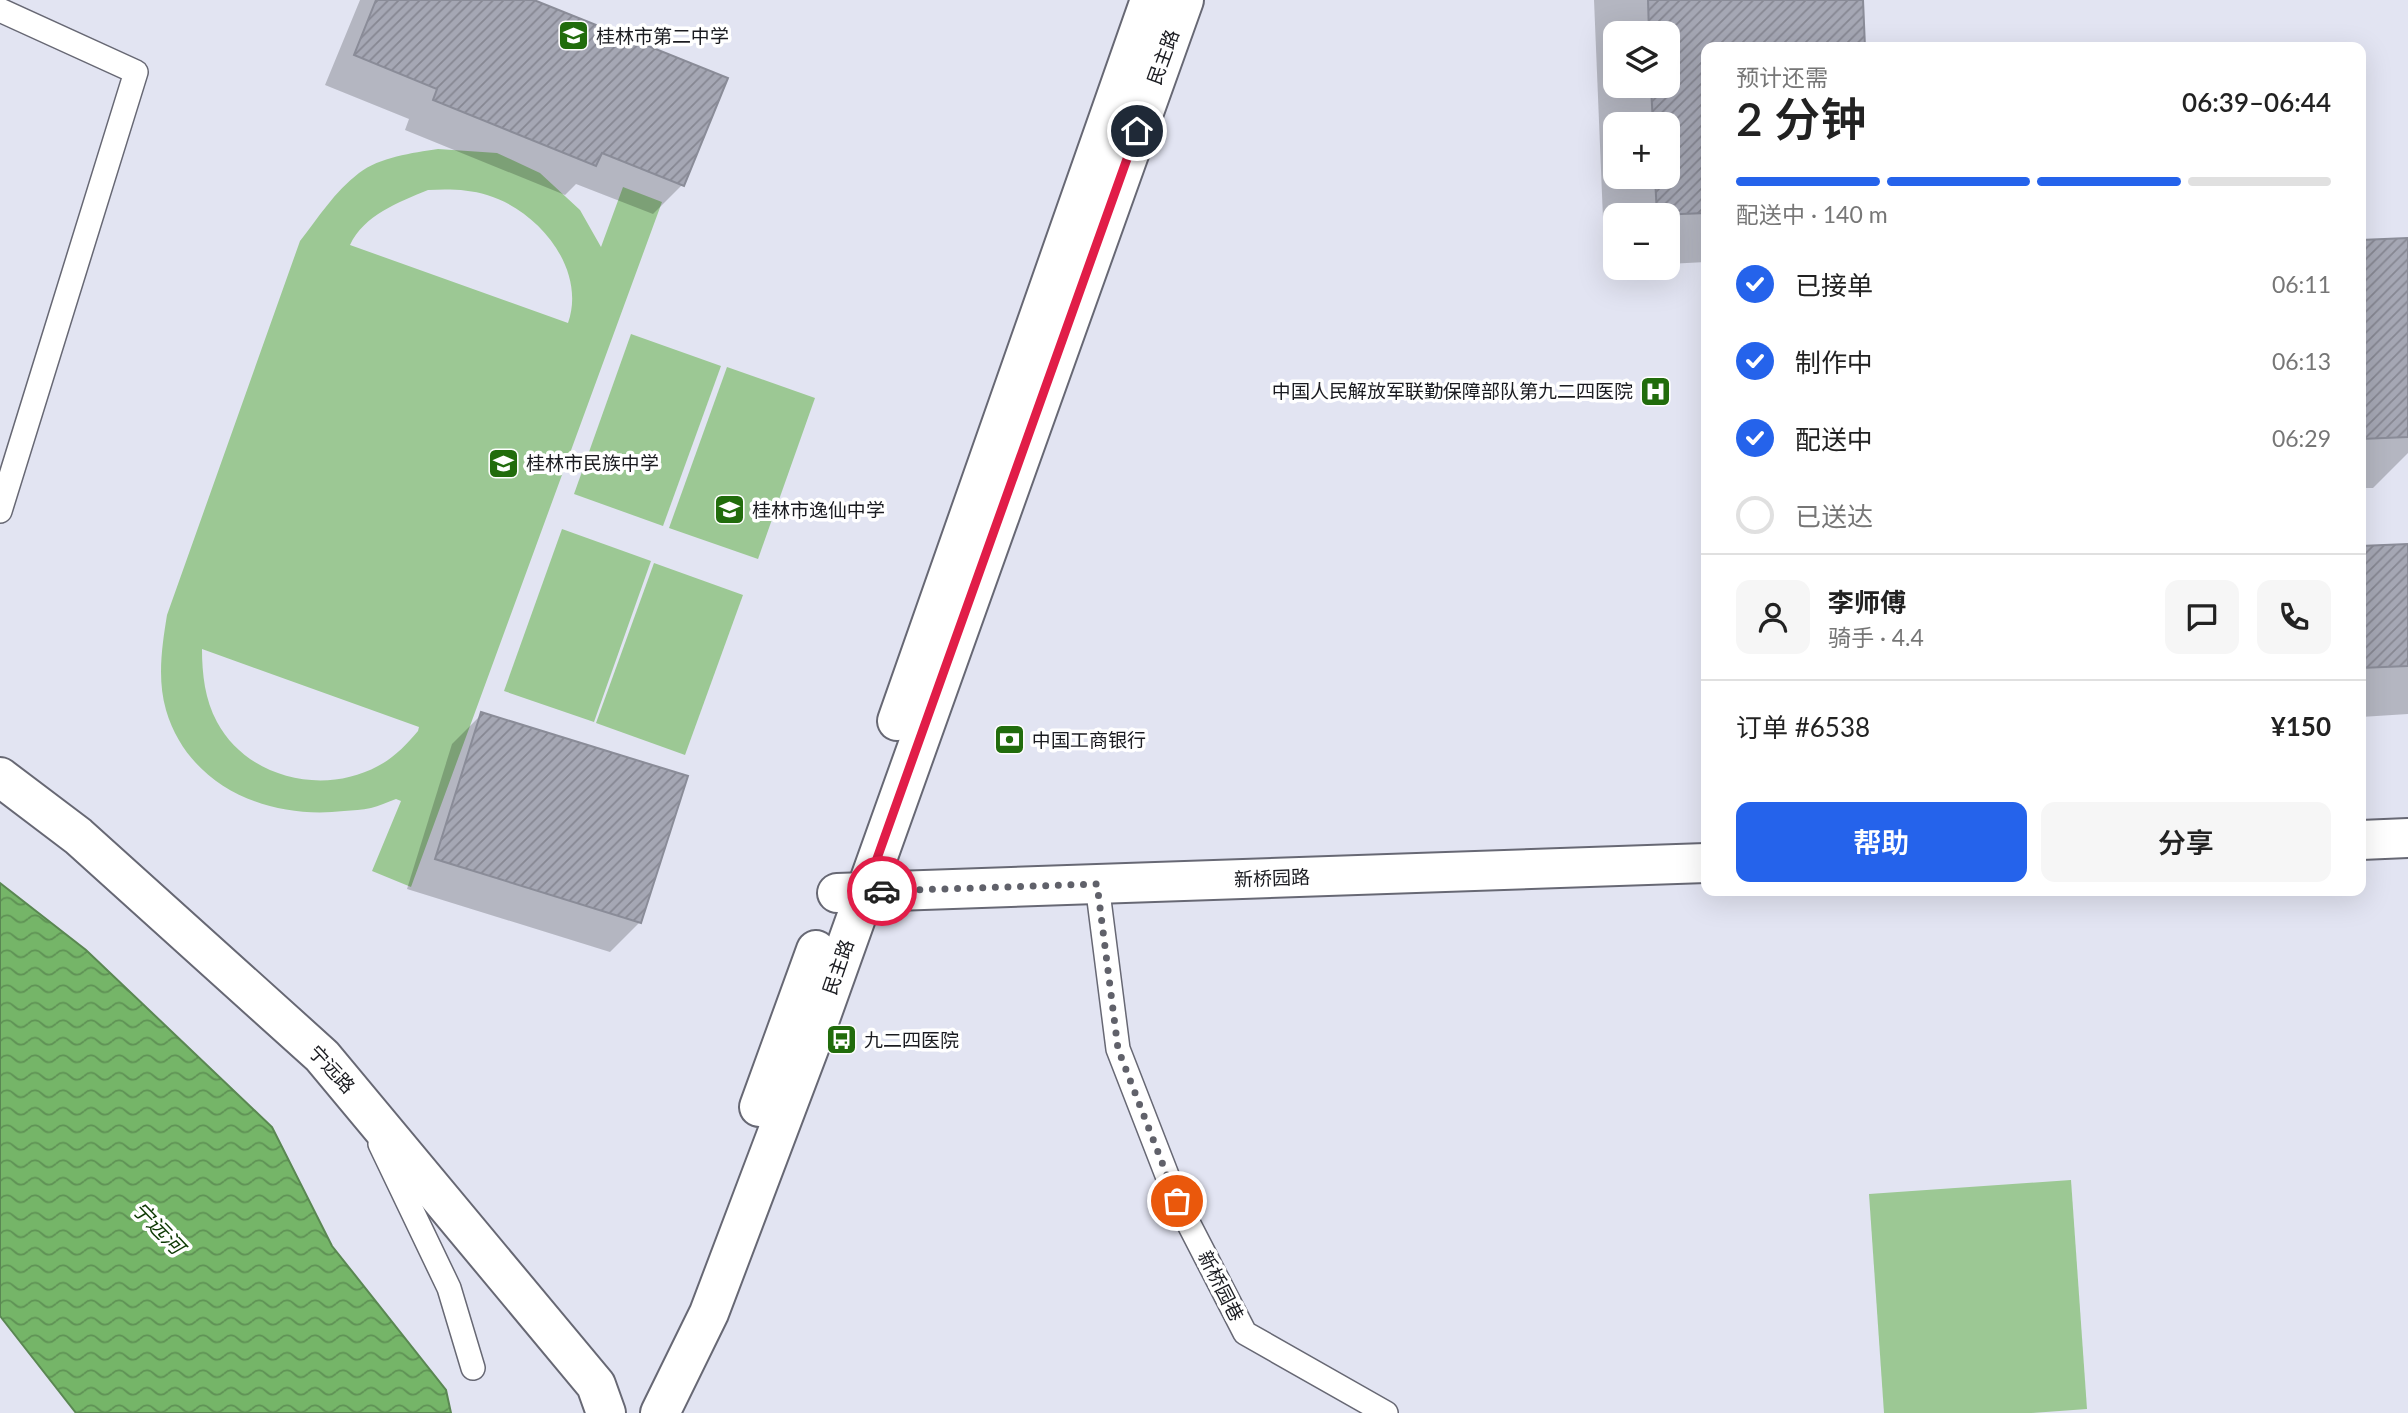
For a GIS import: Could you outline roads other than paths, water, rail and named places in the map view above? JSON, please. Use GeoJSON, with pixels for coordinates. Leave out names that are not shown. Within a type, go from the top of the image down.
{"type":"FeatureCollection","features":[{"type":"Feature","properties":{"kind":"street","name":"民主路"},"geometry":{"type":"LineString","coordinates":[[660,1413],[709,1313],[816,1030],[851,893],[1150,0]]}},
{"type":"Feature","properties":{"kind":"street","name":"民主路"},"geometry":{"type":"LineString","coordinates":[[650,1413],[685,1306],[851,893],[1184,0]]}},
{"type":"Feature","properties":{"kind":"street","name":"宁远路"},"geometry":{"type":"LineString","coordinates":[[0,777],[78,836],[322,1056],[596,1385],[606,1413]]}},
{"type":"Feature","properties":{"kind":"street"},"geometry":{"type":"LineString","coordinates":[[2366,840],[2408,838]]}},
{"type":"Feature","properties":{"kind":"street","name":"新桥园路"},"geometry":{"type":"LineString","coordinates":[[851,893],[1701,863]]}},
{"type":"Feature","properties":{"kind":"lane"},"geometry":{"type":"LineString","coordinates":[[0,10],[136,72],[0,510]]}},
{"type":"Feature","properties":{"kind":"lane","name":"新桥园巷"},"geometry":{"type":"LineString","coordinates":[[1097,884],[1118,1049],[1177,1201],[1245,1333],[1386,1413]]}},
{"type":"Feature","properties":{"kind":"lane"},"geometry":{"type":"LineString","coordinates":[[357,1097],[449,1288],[473,1368]]}},
{"type":"Feature","properties":{"kind":"water","name":"宁远河"},"geometry":{"type":"Polygon","coordinates":[[[0,883],[86,950],[272,1127],[332,1246],[446,1390],[451,1413],[76,1413],[0,1316],[0,883]]]}},
{"type":"Feature","properties":{"kind":"place","name":"桂林市第二中学"},"geometry":{"type":"Point","coordinates":[573,36]}},
{"type":"Feature","properties":{"kind":"place","name":"中国人民解放军联勤保障部队第九二四医院"},"geometry":{"type":"Point","coordinates":[1656,391]}},
{"type":"Feature","properties":{"kind":"place","name":"桂林市民族中学"},"geometry":{"type":"Point","coordinates":[503,463]}},
{"type":"Feature","properties":{"kind":"place","name":"桂林市逸仙中学"},"geometry":{"type":"Point","coordinates":[729,510]}},
{"type":"Feature","properties":{"kind":"place","name":"中国工商银行"},"geometry":{"type":"Point","coordinates":[1009,740]}},
{"type":"Feature","properties":{"kind":"place","name":"九二四医院"},"geometry":{"type":"Point","coordinates":[841,1040]}}]}
